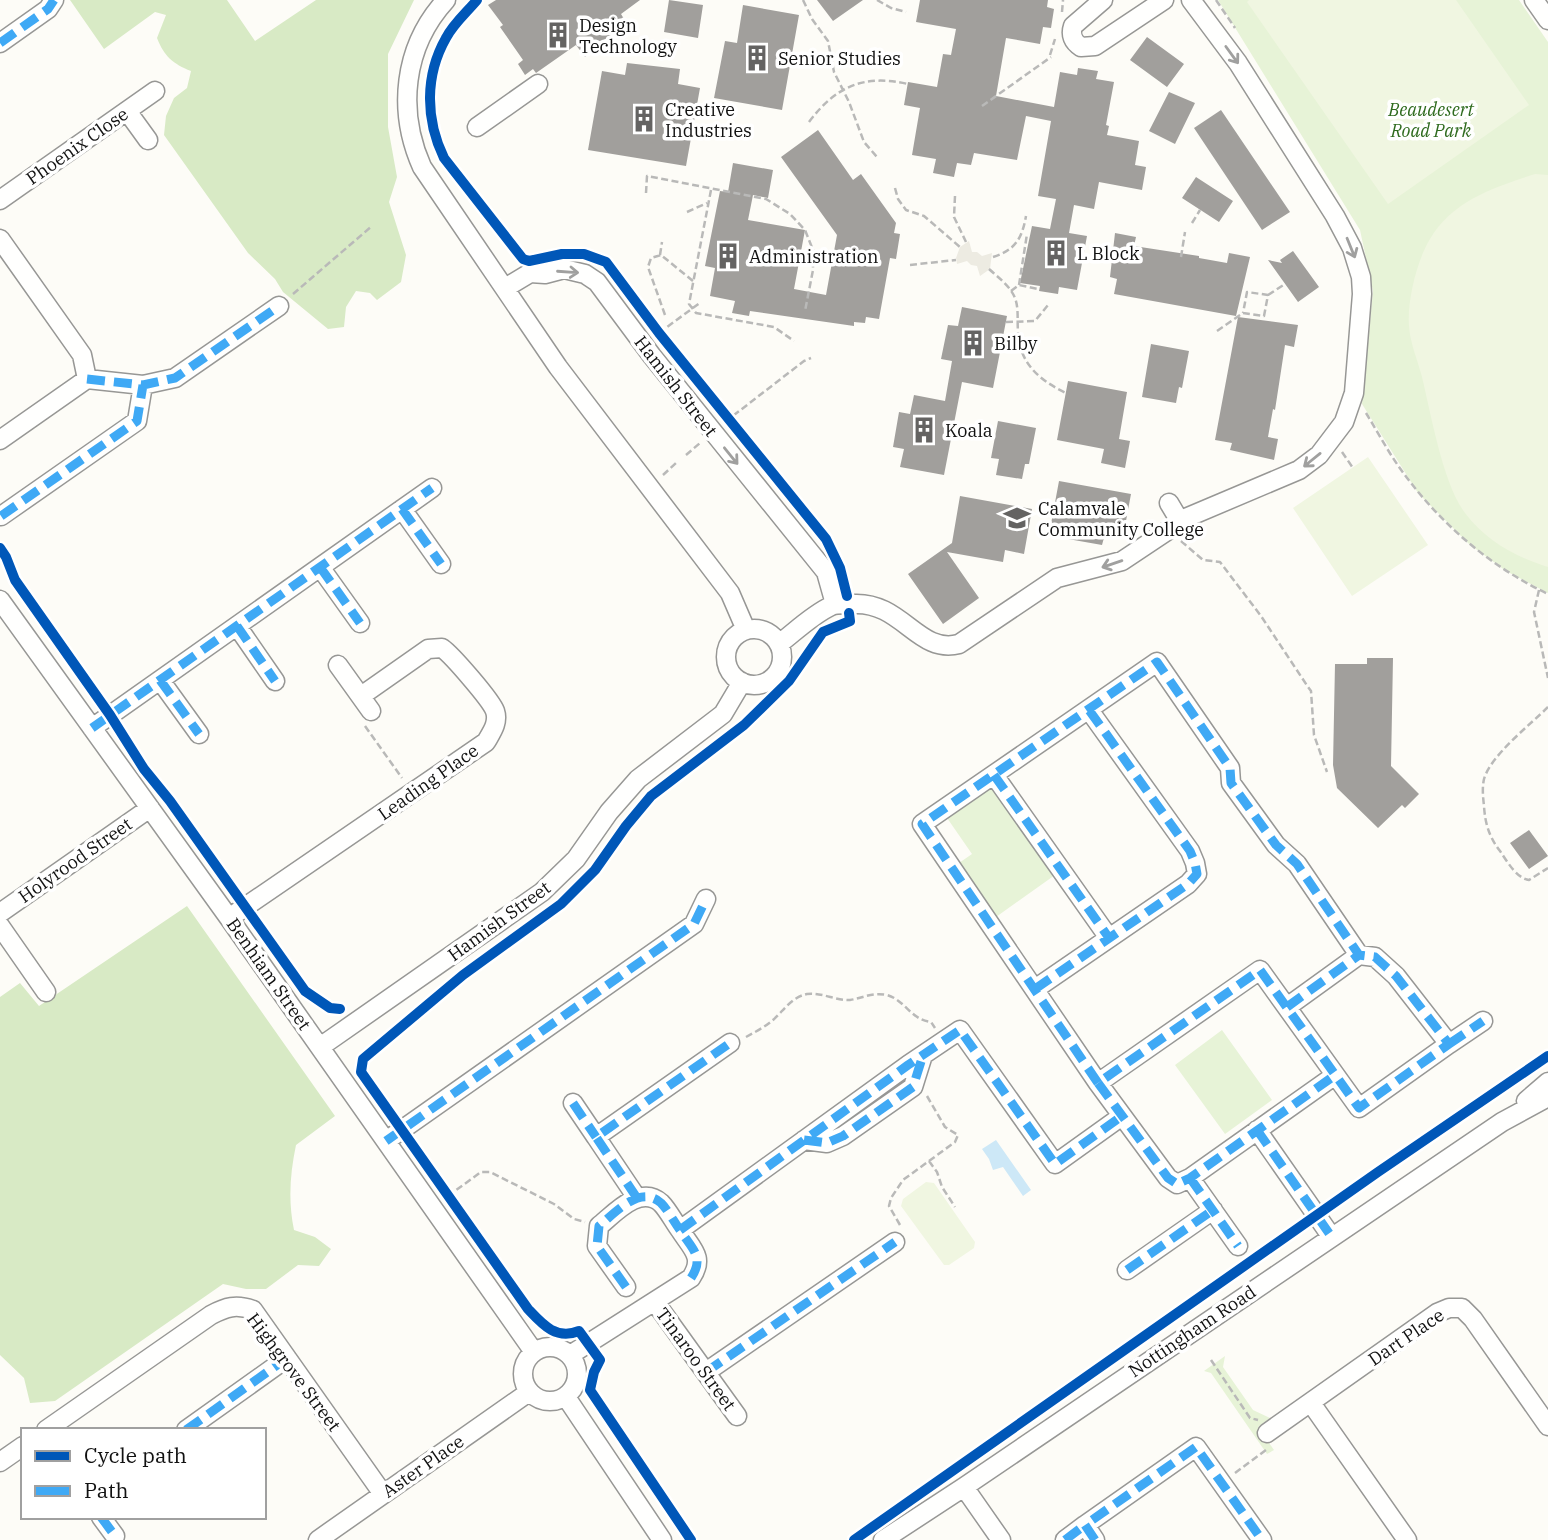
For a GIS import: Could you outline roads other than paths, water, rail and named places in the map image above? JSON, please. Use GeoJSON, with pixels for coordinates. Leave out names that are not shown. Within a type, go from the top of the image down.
{"type":"FeatureCollection","features":[{"type":"Feature","properties":{"kind":"street"},"geometry":{"type":"LineString","coordinates":[[0,43],[48,9],[54,0]]}},
{"type":"Feature","properties":{"kind":"street"},"geometry":{"type":"LineString","coordinates":[[446,0],[429,22],[414,57],[406,93],[409,130],[422,167],[590,411],[730,593],[746,630]]}},
{"type":"Feature","properties":{"kind":"street"},"geometry":{"type":"LineString","coordinates":[[1103,0],[1073,26],[1072,36],[1081,47],[1095,46],[1164,0]]}},
{"type":"Feature","properties":{"kind":"street"},"geometry":{"type":"LineString","coordinates":[[779,644],[812,617],[835,604],[864,603],[901,619],[922,637],[946,647],[959,644],[1057,578],[1122,561],[1183,528],[1214,505],[1299,470],[1319,455],[1344,422],[1354,393],[1362,294],[1361,277],[1352,248],[1335,216],[1238,63],[1191,0]]}},
{"type":"Feature","properties":{"kind":"street"},"geometry":{"type":"LineString","coordinates":[[1534,0],[1548,20]]}},
{"type":"Feature","properties":{"kind":"street"},"geometry":{"type":"LineString","coordinates":[[477,127],[538,84]]}},
{"type":"Feature","properties":{"kind":"street","name":"Phoenix Close"},"geometry":{"type":"LineString","coordinates":[[0,200],[155,91]]}},
{"type":"Feature","properties":{"kind":"street"},"geometry":{"type":"LineString","coordinates":[[127,111],[148,140]]}},
{"type":"Feature","properties":{"kind":"street"},"geometry":{"type":"LineString","coordinates":[[0,239],[82,355],[87,379]]}},
{"type":"Feature","properties":{"kind":"street","name":"Hamish Street"},"geometry":{"type":"LineString","coordinates":[[505,288],[530,273],[545,274],[564,269],[585,274],[597,282],[690,404],[826,572],[835,604]]}},
{"type":"Feature","properties":{"kind":"street"},"geometry":{"type":"LineString","coordinates":[[0,440],[87,379],[143,385],[175,378],[279,306]]}},
{"type":"Feature","properties":{"kind":"street"},"geometry":{"type":"LineString","coordinates":[[1,516],[138,421],[143,385]]}},
{"type":"Feature","properties":{"kind":"street"},"geometry":{"type":"LineString","coordinates":[[92,728],[432,488]]}},
{"type":"Feature","properties":{"kind":"street"},"geometry":{"type":"LineString","coordinates":[[1169,503],[1183,528]]}},
{"type":"Feature","properties":{"kind":"street"},"geometry":{"type":"LineString","coordinates":[[402,509],[441,564]]}},
{"type":"Feature","properties":{"kind":"street"},"geometry":{"type":"LineString","coordinates":[[320,567],[360,622]]}},
{"type":"Feature","properties":{"kind":"street","name":"Benhiam Street"},"geometry":{"type":"LineString","coordinates":[[0,600],[320,1046],[534,1352]]}},
{"type":"Feature","properties":{"kind":"street"},"geometry":{"type":"LineString","coordinates":[[236,626],[275,681]]}},
{"type":"Feature","properties":{"kind":"street"},"geometry":{"type":"LineString","coordinates":[[746,630],[761,630],[779,644],[782,662],[774,677],[758,685],[741,682],[734,677],[726,660],[731,641],[746,630]]}},
{"type":"Feature","properties":{"kind":"street","name":"Leading Place"},"geometry":{"type":"LineString","coordinates":[[229,918],[486,741],[495,727],[495,711],[453,655],[442,648],[428,649],[366,704],[338,665]]}},
{"type":"Feature","properties":{"kind":"street"},"geometry":{"type":"LineString","coordinates":[[1334,1076],[1190,1178],[1177,1184],[1168,1178],[1098,1083],[922,824],[1157,662],[1230,768],[1231,783],[1276,845],[1297,864],[1359,955]]}},
{"type":"Feature","properties":{"kind":"street"},"geometry":{"type":"LineString","coordinates":[[160,680],[199,734]]}},
{"type":"Feature","properties":{"kind":"street","name":"Hamish Street"},"geometry":{"type":"LineString","coordinates":[[320,1046],[542,892],[576,859],[609,812],[638,779],[723,714],[741,682]]}},
{"type":"Feature","properties":{"kind":"street"},"geometry":{"type":"LineString","coordinates":[[1035,989],[1188,884],[1197,874],[1190,851],[1089,710]]}},
{"type":"Feature","properties":{"kind":"street"},"geometry":{"type":"LineString","coordinates":[[994,775],[1109,939]]}},
{"type":"Feature","properties":{"kind":"street","name":"Holyrood Street"},"geometry":{"type":"LineString","coordinates":[[0,913],[150,808]]}},
{"type":"Feature","properties":{"kind":"street"},"geometry":{"type":"LineString","coordinates":[[386,1141],[694,924],[706,899]]}},
{"type":"Feature","properties":{"kind":"street"},"geometry":{"type":"LineString","coordinates":[[0,926],[47,992]]}},
{"type":"Feature","properties":{"kind":"street"},"geometry":{"type":"LineString","coordinates":[[1287,1007],[1359,955],[1375,957],[1396,976],[1449,1044]]}},
{"type":"Feature","properties":{"kind":"street"},"geometry":{"type":"LineString","coordinates":[[1098,1083],[1260,970],[1359,1108],[1483,1021]]}},
{"type":"Feature","properties":{"kind":"street"},"geometry":{"type":"LineString","coordinates":[[680,1230],[960,1030],[1055,1164],[1122,1116]]}},
{"type":"Feature","properties":{"kind":"street"},"geometry":{"type":"LineString","coordinates":[[596,1137],[730,1043]]}},
{"type":"Feature","properties":{"kind":"street"},"geometry":{"type":"LineString","coordinates":[[804,1140],[827,1143],[843,1136],[913,1087],[923,1055]]}},
{"type":"Feature","properties":{"kind":"street","name":"Nottingham Road"},"geometry":{"type":"LineString","coordinates":[[1502,1122],[1548,1082]]}},
{"type":"Feature","properties":{"kind":"street","name":"Nottingham Road"},"geometry":{"type":"LineString","coordinates":[[883,1540],[964,1488],[1502,1122],[1548,1097]]}},
{"type":"Feature","properties":{"kind":"street"},"geometry":{"type":"LineString","coordinates":[[573,1104],[637,1198]]}},
{"type":"Feature","properties":{"kind":"street"},"geometry":{"type":"LineString","coordinates":[[1257,1130],[1332,1236]]}},
{"type":"Feature","properties":{"kind":"street"},"geometry":{"type":"LineString","coordinates":[[1190,1178],[1238,1246]]}},
{"type":"Feature","properties":{"kind":"street"},"geometry":{"type":"LineString","coordinates":[[570,1355],[691,1278],[698,1268],[698,1258],[680,1230],[660,1202],[652,1199],[637,1198],[599,1226],[597,1246],[626,1287]]}},
{"type":"Feature","properties":{"kind":"street"},"geometry":{"type":"LineString","coordinates":[[1127,1270],[1213,1210]]}},
{"type":"Feature","properties":{"kind":"street"},"geometry":{"type":"LineString","coordinates":[[706,1372],[895,1242]]}},
{"type":"Feature","properties":{"kind":"street","name":"Tinaroo Street"},"geometry":{"type":"LineString","coordinates":[[655,1302],[737,1416]]}},
{"type":"Feature","properties":{"kind":"street","name":"Highgrove Street"},"geometry":{"type":"LineString","coordinates":[[49,1428],[211,1315],[226,1308],[240,1306],[253,1310],[383,1494]]}},
{"type":"Feature","properties":{"kind":"street","name":"Dart Place"},"geometry":{"type":"LineString","coordinates":[[1267,1433],[1437,1313],[1449,1308],[1462,1308],[1473,1319],[1548,1426]]}},
{"type":"Feature","properties":{"kind":"street"},"geometry":{"type":"LineString","coordinates":[[556,1348],[570,1355],[578,1372],[572,1391],[566,1397],[558,1401],[542,1401],[529,1392],[525,1386],[523,1371],[524,1364],[534,1352],[556,1348]]}},
{"type":"Feature","properties":{"kind":"street"},"geometry":{"type":"LineString","coordinates":[[189,1428],[287,1358]]}},
{"type":"Feature","properties":{"kind":"street","name":"Aster Place"},"geometry":{"type":"LineString","coordinates":[[318,1540],[529,1392]]}},
{"type":"Feature","properties":{"kind":"street"},"geometry":{"type":"LineString","coordinates":[[566,1397],[663,1540]]}},
{"type":"Feature","properties":{"kind":"street"},"geometry":{"type":"LineString","coordinates":[[1311,1403],[1408,1540]]}},
{"type":"Feature","properties":{"kind":"street"},"geometry":{"type":"LineString","coordinates":[[0,1462],[21,1447]]}},
{"type":"Feature","properties":{"kind":"street"},"geometry":{"type":"LineString","coordinates":[[1065,1540],[1090,1533],[1196,1447],[1262,1540]]}},
{"type":"Feature","properties":{"kind":"street"},"geometry":{"type":"LineString","coordinates":[[964,1488],[1001,1540]]}},
{"type":"Feature","properties":{"kind":"street"},"geometry":{"type":"LineString","coordinates":[[102,1519],[115,1536]]}},
{"type":"Feature","properties":{"kind":"water"},"geometry":{"type":"Polygon","coordinates":[[[996,1140],[1031,1190],[1023,1196],[1003,1167],[993,1170],[982,1149],[996,1140]]]}},
{"type":"Feature","properties":{"kind":"place","name":"Design Technology"},"geometry":{"type":"Point","coordinates":[558,35]}},
{"type":"Feature","properties":{"kind":"place","name":"Senior Studies"},"geometry":{"type":"Point","coordinates":[757,58]}},
{"type":"Feature","properties":{"kind":"place","name":"Creative Industries"},"geometry":{"type":"Point","coordinates":[644,119]}},
{"type":"Feature","properties":{"kind":"place","name":"L Block"},"geometry":{"type":"Point","coordinates":[1056,253]}},
{"type":"Feature","properties":{"kind":"place","name":"Administration"},"geometry":{"type":"Point","coordinates":[728,256]}},
{"type":"Feature","properties":{"kind":"place","name":"Bilby"},"geometry":{"type":"Point","coordinates":[973,343]}},
{"type":"Feature","properties":{"kind":"place","name":"Koala"},"geometry":{"type":"Point","coordinates":[924,430]}},
{"type":"Feature","properties":{"kind":"place","name":"Calamvale Community College"},"geometry":{"type":"Point","coordinates":[1017,518]}},
{"type":"Feature","properties":{"kind":"park label","name":"Beaudesert Road Park"},"geometry":{"type":"Point","coordinates":[1431,119]}}]}
